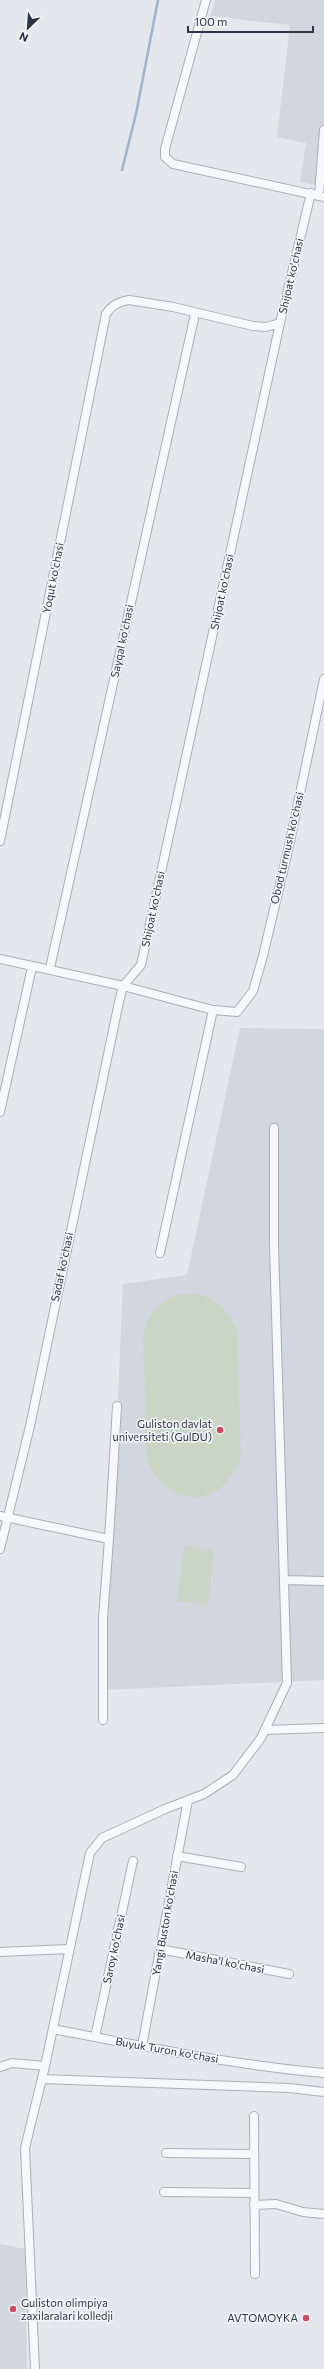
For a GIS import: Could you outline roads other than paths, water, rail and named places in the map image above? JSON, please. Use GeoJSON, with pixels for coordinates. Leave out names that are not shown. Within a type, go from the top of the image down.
{"type":"FeatureCollection","features":[{"type":"Feature","properties":{"kind":"street"},"geometry":{"type":"LineString","coordinates":[[206,0],[165,149],[166,157],[173,164],[318,195]]}},
{"type":"Feature","properties":{"kind":"street","name":"Shijoat ko'chasi"},"geometry":{"type":"LineString","coordinates":[[123,986],[141,965],[280,323],[318,195],[324,130]]}},
{"type":"Feature","properties":{"kind":"street","name":"Yoqut ko'chasi"},"geometry":{"type":"LineString","coordinates":[[0,841],[106,314],[122,301],[129,300],[173,307],[195,314]]}},
{"type":"Feature","properties":{"kind":"street"},"geometry":{"type":"LineString","coordinates":[[195,314],[253,326],[266,327],[280,323]]}},
{"type":"Feature","properties":{"kind":"street","name":"Sayqal ko'chasi"},"geometry":{"type":"LineString","coordinates":[[50,968],[195,314]]}},
{"type":"Feature","properties":{"kind":"street","name":"Obod turmush ko'chasi"},"geometry":{"type":"LineString","coordinates":[[213,1010],[237,1012],[253,991],[263,956],[289,846],[324,679]]}},
{"type":"Feature","properties":{"kind":"street"},"geometry":{"type":"LineString","coordinates":[[0,959],[32,966],[50,968],[213,1010],[160,1253]]}},
{"type":"Feature","properties":{"kind":"street"},"geometry":{"type":"LineString","coordinates":[[0,1112],[32,966]]}},
{"type":"Feature","properties":{"kind":"street","name":"Sadaf ko'chasi"},"geometry":{"type":"LineString","coordinates":[[0,1548],[4,1517],[30,1426],[123,986]]}},
{"type":"Feature","properties":{"kind":"street"},"geometry":{"type":"LineString","coordinates":[[35,2369],[25,2148],[45,2066],[68,1949],[90,1853],[102,1838],[204,1794],[233,1775],[246,1759],[265,1730],[287,1683],[274,1245],[274,1128]]}},
{"type":"Feature","properties":{"kind":"street"},"geometry":{"type":"LineString","coordinates":[[103,1720],[103,1618],[117,1406]]}},
{"type":"Feature","properties":{"kind":"street"},"geometry":{"type":"LineString","coordinates":[[4,1517],[109,1539]]}},
{"type":"Feature","properties":{"kind":"street"},"geometry":{"type":"LineString","coordinates":[[284,1580],[324,1581]]}},
{"type":"Feature","properties":{"kind":"street"},"geometry":{"type":"LineString","coordinates":[[265,1730],[324,1728]]}},
{"type":"Feature","properties":{"kind":"street","name":"Yangi Buston ko'chasi"},"geometry":{"type":"LineString","coordinates":[[142,2046],[188,1800]]}},
{"type":"Feature","properties":{"kind":"street"},"geometry":{"type":"LineString","coordinates":[[177,1856],[241,1867]]}},
{"type":"Feature","properties":{"kind":"street","name":"Saroy ko'chasi"},"geometry":{"type":"LineString","coordinates":[[95,2037],[133,1861]]}},
{"type":"Feature","properties":{"kind":"street"},"geometry":{"type":"LineString","coordinates":[[0,1952],[68,1949]]}},
{"type":"Feature","properties":{"kind":"street","name":"Masha'l ko'chasi"},"geometry":{"type":"LineString","coordinates":[[160,1949],[290,1974]]}},
{"type":"Feature","properties":{"kind":"street","name":"Buyuk Turon ko'chasi"},"geometry":{"type":"LineString","coordinates":[[53,2029],[142,2046],[282,2069],[324,2074]]}},
{"type":"Feature","properties":{"kind":"street"},"geometry":{"type":"LineString","coordinates":[[0,2067],[12,2063],[45,2066]]}},
{"type":"Feature","properties":{"kind":"street"},"geometry":{"type":"LineString","coordinates":[[42,2079],[289,2088],[324,2092]]}},
{"type":"Feature","properties":{"kind":"street"},"geometry":{"type":"LineString","coordinates":[[254,2116],[255,2274]]}},
{"type":"Feature","properties":{"kind":"street"},"geometry":{"type":"LineString","coordinates":[[166,2153],[254,2154]]}},
{"type":"Feature","properties":{"kind":"street"},"geometry":{"type":"LineString","coordinates":[[164,2192],[254,2192]]}},
{"type":"Feature","properties":{"kind":"street"},"geometry":{"type":"LineString","coordinates":[[254,2204],[276,2204],[303,2212],[324,2214]]}},
{"type":"Feature","properties":{"kind":"waterway"},"geometry":{"type":"LineString","coordinates":[[122,170],[136,114],[158,0]]}},
{"type":"Feature","properties":{"kind":"place","name":"Guliston davlat universiteti (GulDU)"},"geometry":{"type":"Point","coordinates":[220,1430]}},
{"type":"Feature","properties":{"kind":"place","name":"Guliston olimpiya zaxilaralari kolledji"},"geometry":{"type":"Point","coordinates":[13,2309]}},
{"type":"Feature","properties":{"kind":"place","name":"AVTOMOYKA"},"geometry":{"type":"Point","coordinates":[306,2318]}}]}
